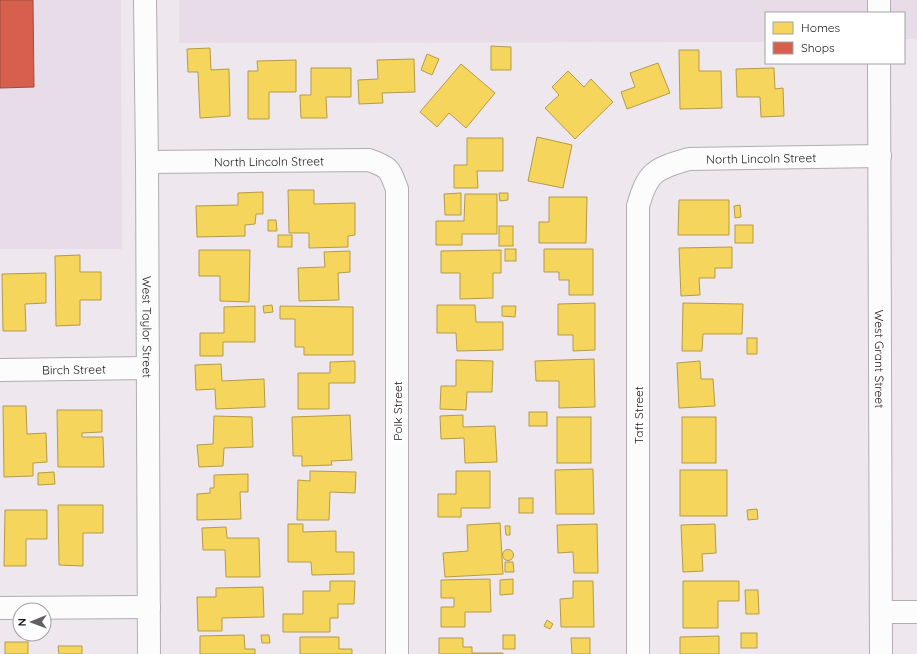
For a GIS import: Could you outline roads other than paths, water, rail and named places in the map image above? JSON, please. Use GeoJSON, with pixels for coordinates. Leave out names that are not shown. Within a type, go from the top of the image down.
{"type":"FeatureCollection","features":[{"type":"Feature","properties":{"kind":"street","name":"West Taylor Street"},"geometry":{"type":"LineString","coordinates":[[145,0],[149,654]]}},
{"type":"Feature","properties":{"kind":"street"},"geometry":{"type":"LineString","coordinates":[[879,0],[879,12]]}},
{"type":"Feature","properties":{"kind":"street","name":"West Grant Street"},"geometry":{"type":"LineString","coordinates":[[879,64],[881,654]]}},
{"type":"Feature","properties":{"kind":"street","name":"North Lincoln Street"},"geometry":{"type":"LineString","coordinates":[[648,178],[663,166],[689,159],[880,156]]}},
{"type":"Feature","properties":{"kind":"street","name":"North Lincoln Street"},"geometry":{"type":"LineString","coordinates":[[147,162],[369,160],[389,169]]}},
{"type":"Feature","properties":{"kind":"street","name":"Polk Street"},"geometry":{"type":"LineString","coordinates":[[389,169],[397,189],[397,654]]}},
{"type":"Feature","properties":{"kind":"street","name":"Taft Street"},"geometry":{"type":"LineString","coordinates":[[638,654],[638,206],[643,187],[648,178]]}},
{"type":"Feature","properties":{"kind":"street","name":"Birch Street"},"geometry":{"type":"LineString","coordinates":[[0,370],[148,368]]}},
{"type":"Feature","properties":{"kind":"street"},"geometry":{"type":"LineString","coordinates":[[0,608],[149,607]]}},
{"type":"Feature","properties":{"kind":"street"},"geometry":{"type":"LineString","coordinates":[[881,612],[917,612]]}}]}
